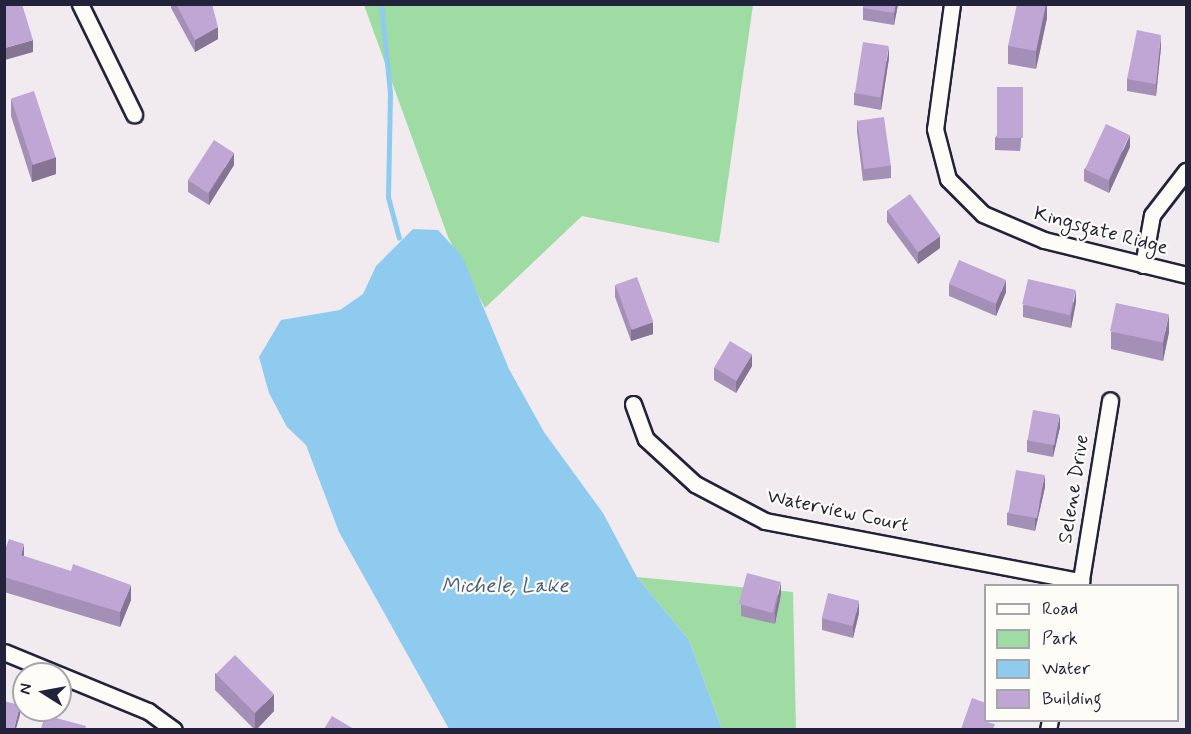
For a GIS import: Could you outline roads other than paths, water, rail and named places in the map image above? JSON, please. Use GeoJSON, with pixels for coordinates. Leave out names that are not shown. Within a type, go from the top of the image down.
{"type":"FeatureCollection","features":[{"type":"Feature","properties":{"kind":"street"},"geometry":{"type":"LineString","coordinates":[[80,4],[134,114]]}},
{"type":"Feature","properties":{"kind":"street","name":"Kingsgate Ridge"},"geometry":{"type":"LineString","coordinates":[[952,4],[935,129],[948,179],[983,214],[1044,240],[1186,275]]}},
{"type":"Feature","properties":{"kind":"street"},"geometry":{"type":"LineString","coordinates":[[1143,265],[1152,215],[1186,171]]}},
{"type":"Feature","properties":{"kind":"street","name":"Selene Drive"},"geometry":{"type":"LineString","coordinates":[[1080,583],[1110,400]]}},
{"type":"Feature","properties":{"kind":"street","name":"Waterview Court"},"geometry":{"type":"LineString","coordinates":[[633,404],[646,439],[695,484],[765,521],[1080,583]]}},
{"type":"Feature","properties":{"kind":"street"},"geometry":{"type":"LineString","coordinates":[[4,652],[148,711],[174,729]]}},
{"type":"Feature","properties":{"kind":"water","name":"Michele, Lake"},"geometry":{"type":"Polygon","coordinates":[[[413,229],[438,230],[462,256],[509,369],[544,432],[603,513],[637,577],[689,640],[722,729],[449,729],[339,532],[306,445],[287,427],[269,393],[259,357],[281,320],[340,310],[363,294],[376,266],[413,229]]]}},
{"type":"Feature","properties":{"kind":"waterway"},"geometry":{"type":"LineString","coordinates":[[381,4],[390,93],[388,197],[399,238]]}}]}
